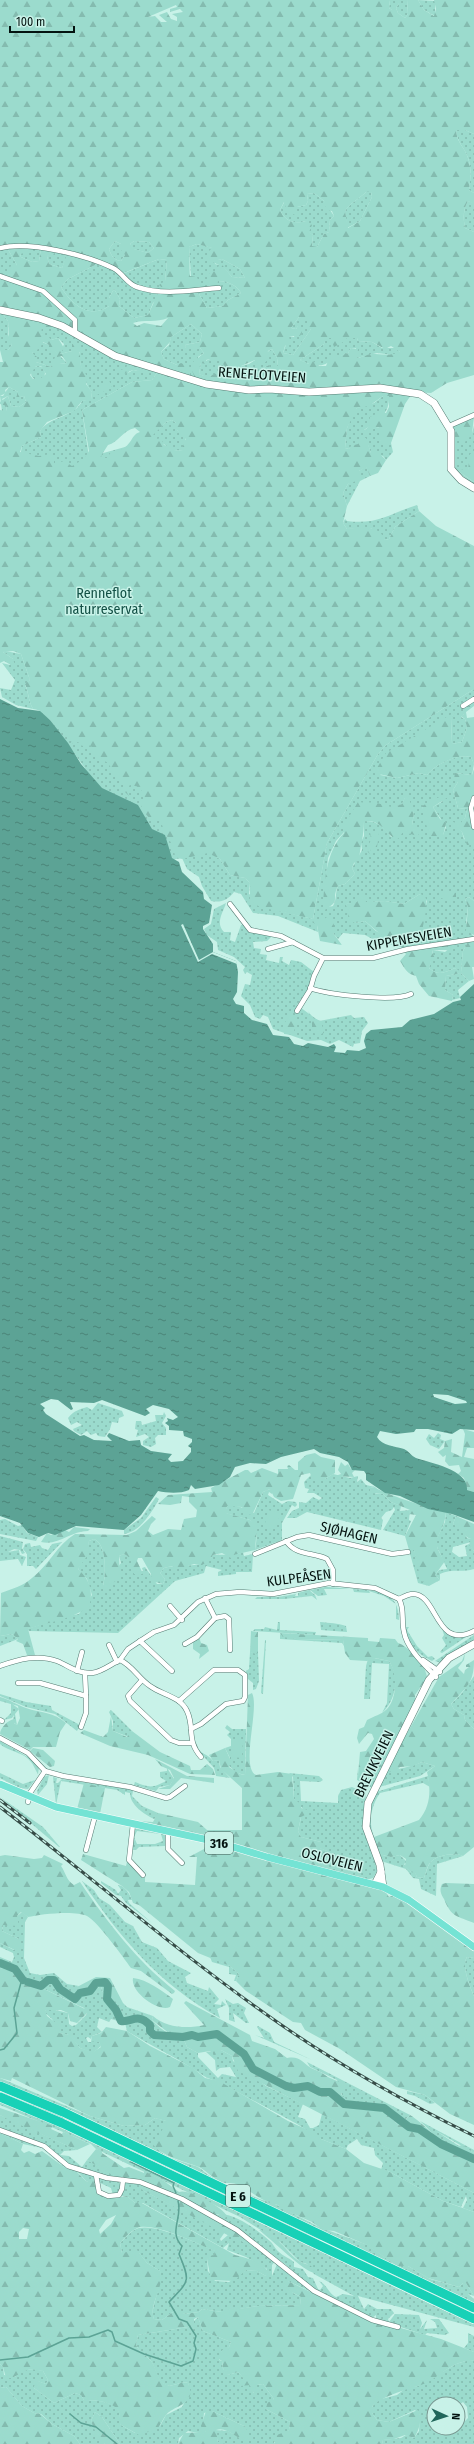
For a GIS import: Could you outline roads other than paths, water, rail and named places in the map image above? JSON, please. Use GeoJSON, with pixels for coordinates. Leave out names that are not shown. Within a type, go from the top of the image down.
{"type":"FeatureCollection","features":[{"type":"Feature","properties":{"kind":"highway","name":"E 6"},"geometry":{"type":"LineString","coordinates":[[0,2086],[63,2112],[474,2308]]}},
{"type":"Feature","properties":{"kind":"highway","name":"E 6"},"geometry":{"type":"LineString","coordinates":[[0,2097],[62,2123],[474,2319]]}},
{"type":"Feature","properties":{"kind":"main road","name":"OSLOVEIEN"},"geometry":{"type":"LineString","coordinates":[[0,1784],[29,1799]]}},
{"type":"Feature","properties":{"kind":"main road","name":"OSLOVEIEN"},"geometry":{"type":"LineString","coordinates":[[0,1789],[54,1806],[168,1831],[375,1884],[409,1900],[474,1947]]}},
{"type":"Feature","properties":{"kind":"street"},"geometry":{"type":"LineString","coordinates":[[0,248],[30,246],[86,257],[115,269],[131,285],[146,289],[170,293],[219,288]]}},
{"type":"Feature","properties":{"kind":"street"},"geometry":{"type":"LineString","coordinates":[[0,276],[43,291],[75,320],[75,331]]}},
{"type":"Feature","properties":{"kind":"street","name":"RENEFLOTVEIEN"},"geometry":{"type":"LineString","coordinates":[[0,310],[39,318],[75,331],[115,356],[185,379],[212,385],[249,390],[270,389],[309,392],[380,388],[420,394],[430,398],[449,426],[451,436],[451,469],[461,480],[474,488]]}},
{"type":"Feature","properties":{"kind":"street"},"geometry":{"type":"LineString","coordinates":[[449,426],[474,415]]}},
{"type":"Feature","properties":{"kind":"street"},"geometry":{"type":"LineString","coordinates":[[463,706],[474,699]]}},
{"type":"Feature","properties":{"kind":"street"},"geometry":{"type":"LineString","coordinates":[[474,798],[471,808],[474,827]]}},
{"type":"Feature","properties":{"kind":"street","name":"KIPPENESVEIEN"},"geometry":{"type":"LineString","coordinates":[[230,904],[250,930],[276,934],[323,958],[373,958],[408,948],[474,939]]}},
{"type":"Feature","properties":{"kind":"street"},"geometry":{"type":"LineString","coordinates":[[268,949],[293,942]]}},
{"type":"Feature","properties":{"kind":"street"},"geometry":{"type":"LineString","coordinates":[[297,1011],[310,988],[323,958]]}},
{"type":"Feature","properties":{"kind":"street"},"geometry":{"type":"LineString","coordinates":[[310,988],[330,994],[386,999],[411,994]]}},
{"type":"Feature","properties":{"kind":"street","name":"SJØHAGEN"},"geometry":{"type":"LineString","coordinates":[[255,1554],[286,1541],[309,1535],[392,1554],[408,1552]]}},
{"type":"Feature","properties":{"kind":"street","name":"SJØHAGEN"},"geometry":{"type":"LineString","coordinates":[[286,1541],[289,1547],[327,1560],[333,1570],[333,1584]]}},
{"type":"Feature","properties":{"kind":"street","name":"KULPEÅSEN"},"geometry":{"type":"LineString","coordinates":[[118,1661],[128,1649],[140,1641],[182,1620],[192,1607],[205,1598],[233,1592],[281,1593],[322,1584],[333,1584],[380,1589],[399,1599]]}},
{"type":"Feature","properties":{"kind":"street"},"geometry":{"type":"LineString","coordinates":[[437,1673],[422,1659],[405,1636],[402,1607],[399,1599],[412,1594],[421,1596],[427,1602],[440,1623],[450,1632],[462,1635],[474,1631]]}},
{"type":"Feature","properties":{"kind":"street"},"geometry":{"type":"LineString","coordinates":[[205,1598],[215,1618]]}},
{"type":"Feature","properties":{"kind":"street"},"geometry":{"type":"LineString","coordinates":[[170,1606],[182,1620]]}},
{"type":"Feature","properties":{"kind":"street"},"geometry":{"type":"LineString","coordinates":[[185,1644],[197,1637],[215,1618],[225,1616],[230,1619],[230,1650]]}},
{"type":"Feature","properties":{"kind":"street"},"geometry":{"type":"LineString","coordinates":[[140,1641],[172,1671]]}},
{"type":"Feature","properties":{"kind":"street","name":"BREVIKVEIEN"},"geometry":{"type":"LineString","coordinates":[[383,1887],[378,1860],[368,1837],[366,1812],[373,1792],[413,1715],[421,1695],[437,1673],[457,1654],[474,1644]]}},
{"type":"Feature","properties":{"kind":"street"},"geometry":{"type":"LineString","coordinates":[[109,1645],[118,1661],[130,1666],[142,1680],[152,1688],[179,1701],[188,1713],[191,1729],[191,1743],[200,1756]]}},
{"type":"Feature","properties":{"kind":"street"},"geometry":{"type":"LineString","coordinates":[[77,1671],[82,1652]]}},
{"type":"Feature","properties":{"kind":"street"},"geometry":{"type":"LineString","coordinates":[[0,1666],[22,1659],[39,1657],[56,1661],[77,1671],[85,1673],[100,1671],[118,1661]]}},
{"type":"Feature","properties":{"kind":"street"},"geometry":{"type":"LineString","coordinates":[[179,1701],[216,1669],[238,1670],[245,1675],[245,1697],[242,1701],[226,1704],[201,1724],[191,1729]]}},
{"type":"Feature","properties":{"kind":"street"},"geometry":{"type":"LineString","coordinates":[[81,1727],[86,1713],[85,1673]]}},
{"type":"Feature","properties":{"kind":"street"},"geometry":{"type":"LineString","coordinates":[[142,1680],[128,1696],[130,1700],[171,1740],[179,1743],[191,1743]]}},
{"type":"Feature","properties":{"kind":"street"},"geometry":{"type":"LineString","coordinates":[[18,1683],[40,1684],[86,1696]]}},
{"type":"Feature","properties":{"kind":"street"},"geometry":{"type":"LineString","coordinates":[[0,1738],[28,1753],[45,1770],[63,1776],[130,1787],[166,1798],[170,1797],[184,1786]]}},
{"type":"Feature","properties":{"kind":"street"},"geometry":{"type":"LineString","coordinates":[[29,1799],[45,1770]]}},
{"type":"Feature","properties":{"kind":"street"},"geometry":{"type":"LineString","coordinates":[[86,1850],[95,1816]]}},
{"type":"Feature","properties":{"kind":"street"},"geometry":{"type":"LineString","coordinates":[[133,1824],[129,1860],[143,1875]]}},
{"type":"Feature","properties":{"kind":"street"},"geometry":{"type":"LineString","coordinates":[[168,1831],[168,1849],[182,1863]]}},
{"type":"Feature","properties":{"kind":"street"},"geometry":{"type":"LineString","coordinates":[[375,1884],[381,1872]]}},
{"type":"Feature","properties":{"kind":"street"},"geometry":{"type":"LineString","coordinates":[[0,2130],[44,2146],[68,2166],[96,2175],[144,2184],[192,2205],[237,2230],[314,2291],[372,2320],[398,2327]]}},
{"type":"Feature","properties":{"kind":"street"},"geometry":{"type":"LineString","coordinates":[[96,2175],[99,2192],[108,2196],[119,2196],[122,2189],[123,2180]]}},
{"type":"Feature","properties":{"kind":"water"},"geometry":{"type":"Polygon","coordinates":[[[0,699],[18,708],[40,711],[50,720],[68,743],[81,764],[102,788],[138,805],[152,829],[165,835],[172,858],[179,862],[182,872],[203,892],[204,899],[212,905],[209,923],[203,926],[203,929],[213,944],[213,952],[236,961],[238,972],[237,992],[233,999],[236,1004],[244,1006],[244,1013],[252,1020],[267,1024],[273,1035],[289,1037],[294,1044],[303,1046],[308,1043],[328,1047],[334,1044],[336,1047],[334,1052],[345,1053],[347,1050],[359,1051],[366,1048],[364,1041],[366,1034],[371,1030],[402,1027],[410,1020],[434,1014],[453,1002],[461,1000],[460,997],[474,984],[474,1430],[460,1429],[452,1434],[428,1429],[416,1429],[414,1432],[396,1434],[380,1431],[377,1437],[385,1444],[404,1449],[416,1458],[448,1468],[462,1477],[466,1483],[467,1490],[474,1492],[474,1522],[452,1514],[428,1509],[400,1496],[385,1493],[366,1480],[366,1474],[364,1471],[352,1470],[348,1462],[339,1457],[320,1453],[314,1449],[281,1457],[266,1464],[250,1463],[235,1467],[230,1477],[219,1485],[195,1489],[191,1485],[189,1490],[178,1493],[158,1491],[141,1515],[124,1530],[76,1526],[55,1535],[48,1533],[39,1537],[28,1533],[20,1523],[0,1516],[0,699]],[[433,1394],[434,1397],[455,1404],[467,1403],[466,1401],[448,1395],[433,1394]],[[51,1399],[40,1404],[45,1408],[43,1410],[46,1414],[80,1436],[84,1435],[94,1440],[112,1441],[107,1436],[109,1433],[129,1441],[140,1440],[141,1445],[151,1451],[172,1454],[168,1459],[171,1462],[183,1461],[191,1452],[191,1448],[188,1446],[192,1442],[192,1439],[184,1436],[183,1431],[169,1430],[169,1426],[165,1423],[168,1421],[167,1418],[173,1420],[178,1417],[169,1409],[153,1405],[146,1409],[150,1413],[145,1416],[102,1400],[94,1403],[70,1402],[73,1409],[71,1410],[58,1400],[51,1399]]]}},
{"type":"Feature","properties":{"kind":"waterway"},"geometry":{"type":"LineString","coordinates":[[0,1963],[15,1969],[23,1980]]}},
{"type":"Feature","properties":{"kind":"waterway"},"geometry":{"type":"LineString","coordinates":[[0,2050],[4,2049],[17,2033],[14,2008],[22,1979]]}},
{"type":"Feature","properties":{"kind":"waterway"},"geometry":{"type":"LineString","coordinates":[[28,1982],[41,1986],[48,1980],[54,1980],[60,1989],[75,1999],[80,1993],[90,1991],[96,1983],[105,1982],[108,1986],[107,1999],[116,2010],[121,2021],[141,2019],[150,2025],[150,2031],[154,2035],[183,2037],[192,2035],[198,2037],[217,2034],[244,2054],[253,2069],[286,2086],[294,2088],[308,2086],[320,2092],[330,2092],[344,2104],[384,2108],[409,2127],[419,2129],[441,2144],[474,2159]]}},
{"type":"Feature","properties":{"kind":"waterway"},"geometry":{"type":"LineString","coordinates":[[131,2162],[174,2183],[173,2186],[176,2193]]}},
{"type":"Feature","properties":{"kind":"waterway"},"geometry":{"type":"LineString","coordinates":[[0,2360],[28,2357],[69,2338],[89,2337],[108,2330],[112,2332],[115,2341],[144,2354],[181,2366],[193,2361],[196,2349],[194,2343],[196,2336],[187,2322],[179,2319],[169,2302],[181,2290],[186,2281],[185,2270],[179,2254],[182,2246],[176,2235],[179,2213],[178,2201]]}},
{"type":"Feature","properties":{"kind":"waterway"},"geometry":{"type":"LineString","coordinates":[[70,2414],[81,2423],[96,2427],[117,2444]]}},
{"type":"Feature","properties":{"kind":"railway"},"geometry":{"type":"LineString","coordinates":[[0,1800],[30,1823]]}},
{"type":"Feature","properties":{"kind":"railway"},"geometry":{"type":"LineString","coordinates":[[0,1807],[209,1972],[303,2040],[375,2084],[474,2136]]}},
{"type":"Feature","properties":{"kind":"park label","name":"Renneflot naturreservat"},"geometry":{"type":"Point","coordinates":[104,602]}}]}
